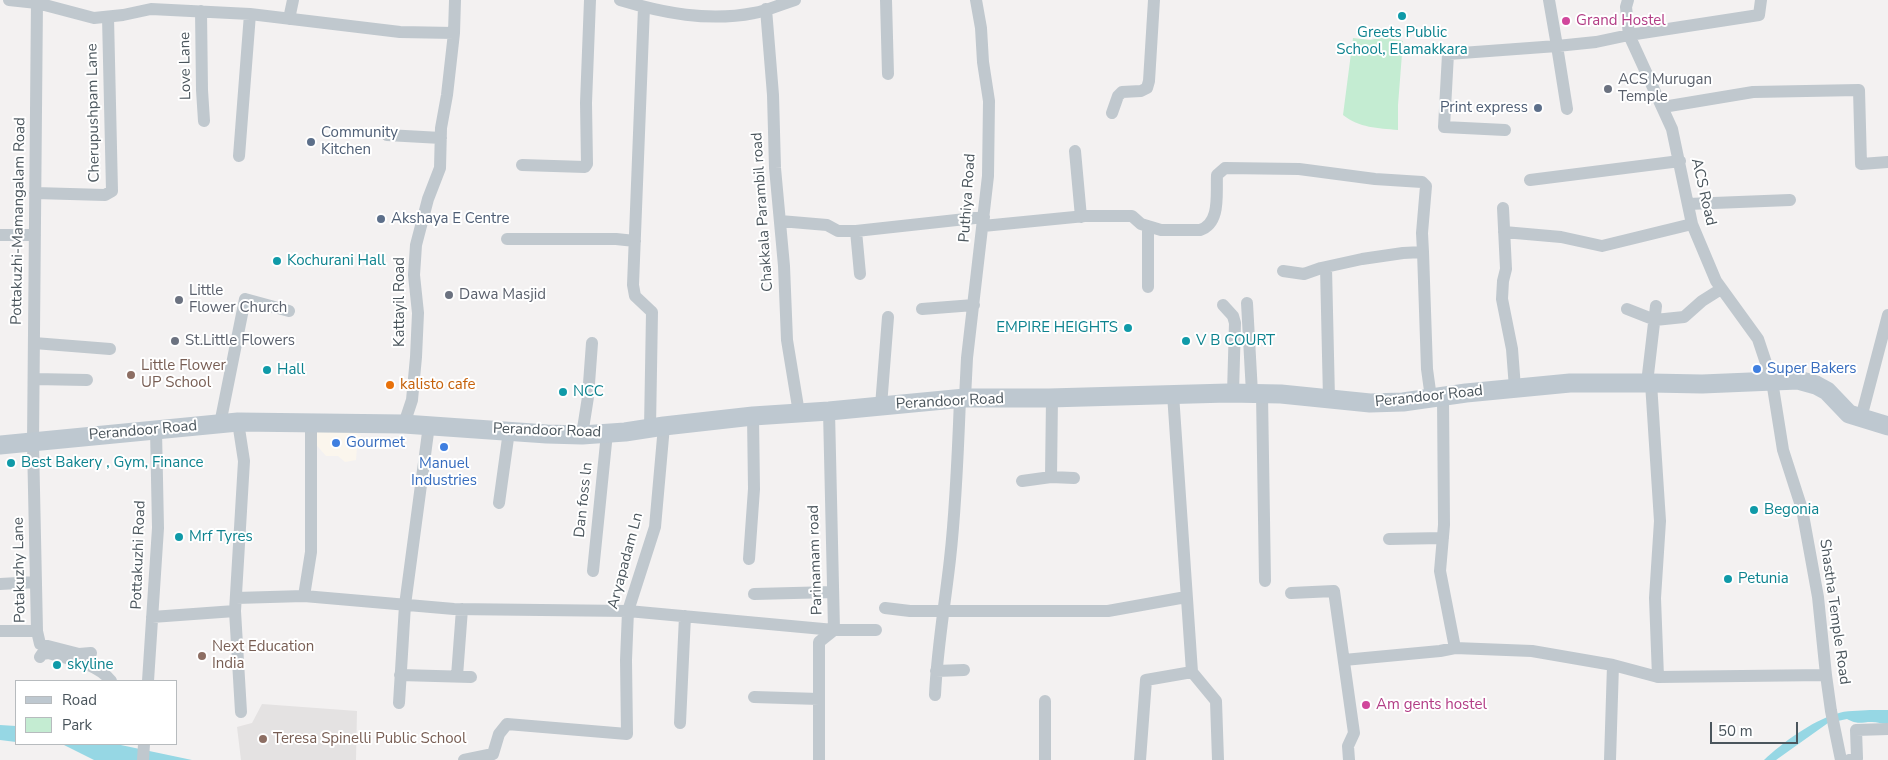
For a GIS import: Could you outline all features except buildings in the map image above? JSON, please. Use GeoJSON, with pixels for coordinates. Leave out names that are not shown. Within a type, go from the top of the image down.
{"type":"FeatureCollection","features":[{"type":"Feature","properties":{"kind":"main road","name":"Perandoor Road"},"geometry":{"type":"LineString","coordinates":[[0,446],[229,423],[404,424],[582,435],[753,416],[829,411],[962,398],[1052,398],[1233,393],[1370,403],[1404,402],[1570,383],[1649,382],[1702,384],[1798,380],[1816,385],[1827,391],[1850,414],[1888,426]]}},
{"type":"Feature","properties":{"kind":"street"},"geometry":{"type":"LineString","coordinates":[[9,0],[37,2],[94,18],[151,8],[201,11],[222,6],[250,14],[400,32],[454,33]]}},
{"type":"Feature","properties":{"kind":"street"},"geometry":{"type":"LineString","coordinates":[[289,19],[293,0]]}},
{"type":"Feature","properties":{"kind":"street","name":"Kattayil Road"},"geometry":{"type":"LineString","coordinates":[[404,424],[412,400],[416,357],[418,313],[414,275],[416,245],[428,199],[440,168],[441,138],[454,33],[456,0]]}},
{"type":"Feature","properties":{"kind":"street"},"geometry":{"type":"LineString","coordinates":[[522,165],[585,167],[587,164],[586,103],[590,0]]}},
{"type":"Feature","properties":{"kind":"street"},"geometry":{"type":"LineString","coordinates":[[620,0],[644,8],[708,18],[761,11],[795,0]]}},
{"type":"Feature","properties":{"kind":"street","name":"Chakkala Parambil road"},"geometry":{"type":"LineString","coordinates":[[754,0],[761,11],[773,95],[775,168],[784,266],[786,340],[799,413]]}},
{"type":"Feature","properties":{"kind":"street"},"geometry":{"type":"LineString","coordinates":[[886,0],[888,74]]}},
{"type":"Feature","properties":{"kind":"street","name":"Puthiya Road"},"geometry":{"type":"LineString","coordinates":[[935,695],[936,671],[950,558],[962,398],[988,176],[989,101],[976,0]]}},
{"type":"Feature","properties":{"kind":"street"},"geometry":{"type":"LineString","coordinates":[[1112,113],[1118,96],[1122,92],[1147,88],[1149,82],[1154,0]]}},
{"type":"Feature","properties":{"kind":"street"},"geometry":{"type":"LineString","coordinates":[[1549,0],[1567,109]]}},
{"type":"Feature","properties":{"kind":"street","name":"ACS Road"},"geometry":{"type":"LineString","coordinates":[[1628,0],[1626,7],[1629,35],[1672,129],[1692,224],[1706,259],[1721,288],[1758,339],[1772,381]]}},
{"type":"Feature","properties":{"kind":"street"},"geometry":{"type":"LineString","coordinates":[[1505,130],[1444,128],[1448,54],[1596,42],[1629,35],[1759,15],[1761,0]]}},
{"type":"Feature","properties":{"kind":"street","name":"Pottakuzhi-Mamangalam Road"},"geometry":{"type":"LineString","coordinates":[[33,443],[37,2]]}},
{"type":"Feature","properties":{"kind":"street","name":"Aryapadam Ln"},"geometry":{"type":"LineString","coordinates":[[464,760],[493,754],[499,734],[507,724],[627,734],[626,660],[628,611],[654,527],[657,427],[652,312],[635,296],[633,285],[644,8]]}},
{"type":"Feature","properties":{"kind":"street","name":"Love Lane"},"geometry":{"type":"LineString","coordinates":[[201,11],[204,121]]}},
{"type":"Feature","properties":{"kind":"street"},"geometry":{"type":"LineString","coordinates":[[239,156],[250,14]]}},
{"type":"Feature","properties":{"kind":"street","name":"Cherupushpam Lane"},"geometry":{"type":"LineString","coordinates":[[35,194],[105,195],[112,191],[108,16]]}},
{"type":"Feature","properties":{"kind":"street"},"geometry":{"type":"LineString","coordinates":[[1663,107],[1753,92],[1859,90],[1861,164],[1888,162]]}},
{"type":"Feature","properties":{"kind":"street"},"geometry":{"type":"LineString","coordinates":[[387,135],[441,138]]}},
{"type":"Feature","properties":{"kind":"street"},"geometry":{"type":"LineString","coordinates":[[1075,151],[1081,216]]}},
{"type":"Feature","properties":{"kind":"street"},"geometry":{"type":"LineString","coordinates":[[1530,180],[1680,161]]}},
{"type":"Feature","properties":{"kind":"street"},"geometry":{"type":"LineString","coordinates":[[780,221],[827,225],[838,231],[856,231],[1081,216],[1132,216],[1141,224],[1161,230],[1200,230],[1206,228],[1214,217],[1217,175],[1225,168],[1300,169],[1374,180],[1422,182],[1426,186],[1422,252],[1427,369],[1437,398],[1443,538],[1440,571],[1456,648]]}},
{"type":"Feature","properties":{"kind":"street"},"geometry":{"type":"LineString","coordinates":[[1688,204],[1790,200]]}},
{"type":"Feature","properties":{"kind":"street"},"geometry":{"type":"LineString","coordinates":[[1503,208],[1506,269],[1502,299],[1512,349],[1514,388]]}},
{"type":"Feature","properties":{"kind":"street"},"geometry":{"type":"LineString","coordinates":[[1504,232],[1561,237],[1602,246],[1692,224]]}},
{"type":"Feature","properties":{"kind":"street"},"geometry":{"type":"LineString","coordinates":[[1148,226],[1148,287]]}},
{"type":"Feature","properties":{"kind":"street"},"geometry":{"type":"LineString","coordinates":[[856,231],[860,274]]}},
{"type":"Feature","properties":{"kind":"street"},"geometry":{"type":"LineString","coordinates":[[0,235],[35,235]]}},
{"type":"Feature","properties":{"kind":"street"},"geometry":{"type":"LineString","coordinates":[[507,239],[616,239],[635,241]]}},
{"type":"Feature","properties":{"kind":"street"},"geometry":{"type":"LineString","coordinates":[[1283,271],[1304,274],[1326,267],[1376,257],[1422,252]]}},
{"type":"Feature","properties":{"kind":"street"},"geometry":{"type":"LineString","coordinates":[[1326,267],[1330,399]]}},
{"type":"Feature","properties":{"kind":"street"},"geometry":{"type":"LineString","coordinates":[[1627,309],[1655,320],[1684,318],[1721,288]]}},
{"type":"Feature","properties":{"kind":"street"},"geometry":{"type":"LineString","coordinates":[[242,712],[235,605],[244,461],[229,423],[245,299],[289,311]]}},
{"type":"Feature","properties":{"kind":"street"},"geometry":{"type":"LineString","coordinates":[[1247,303],[1257,394],[1265,581]]}},
{"type":"Feature","properties":{"kind":"street"},"geometry":{"type":"LineString","coordinates":[[922,309],[974,305]]}},
{"type":"Feature","properties":{"kind":"street"},"geometry":{"type":"LineString","coordinates":[[1223,305],[1233,316],[1234,323],[1233,393]]}},
{"type":"Feature","properties":{"kind":"street"},"geometry":{"type":"LineString","coordinates":[[1656,306],[1649,382],[1660,521],[1654,598],[1658,678]]}},
{"type":"Feature","properties":{"kind":"street"},"geometry":{"type":"LineString","coordinates":[[1861,418],[1888,314]]}},
{"type":"Feature","properties":{"kind":"street"},"geometry":{"type":"LineString","coordinates":[[881,406],[888,317]]}},
{"type":"Feature","properties":{"kind":"street"},"geometry":{"type":"LineString","coordinates":[[34,343],[110,350]]}},
{"type":"Feature","properties":{"kind":"street"},"geometry":{"type":"LineString","coordinates":[[582,435],[588,397],[592,344]]}},
{"type":"Feature","properties":{"kind":"street"},"geometry":{"type":"LineString","coordinates":[[34,379],[87,380]]}},
{"type":"Feature","properties":{"kind":"street","name":"Shastha Temple Road"},"geometry":{"type":"LineString","coordinates":[[1772,381],[1783,450],[1802,509],[1818,597],[1831,711],[1842,760]]}},
{"type":"Feature","properties":{"kind":"street"},"geometry":{"type":"LineString","coordinates":[[1173,394],[1192,672],[1216,701],[1218,760]]}},
{"type":"Feature","properties":{"kind":"street"},"geometry":{"type":"LineString","coordinates":[[1051,477],[1052,398]]}},
{"type":"Feature","properties":{"kind":"street","name":"Parinamam road"},"geometry":{"type":"LineString","coordinates":[[819,760],[819,642],[834,630],[829,411]]}},
{"type":"Feature","properties":{"kind":"street"},"geometry":{"type":"LineString","coordinates":[[749,559],[754,489],[753,416]]}},
{"type":"Feature","properties":{"kind":"street"},"geometry":{"type":"LineString","coordinates":[[304,596],[311,552],[311,423]]}},
{"type":"Feature","properties":{"kind":"street"},"geometry":{"type":"LineString","coordinates":[[399,703],[405,605],[429,426]]}},
{"type":"Feature","properties":{"kind":"street","name":"Pottakuzhi Road"},"geometry":{"type":"LineString","coordinates":[[148,680],[158,528],[156,430]]}},
{"type":"Feature","properties":{"kind":"street"},"geometry":{"type":"LineString","coordinates":[[499,504],[509,431]]}},
{"type":"Feature","properties":{"kind":"street","name":"Dan foss ln"},"geometry":{"type":"LineString","coordinates":[[593,571],[607,433]]}},
{"type":"Feature","properties":{"kind":"street","name":"Potakuzhy Lane"},"geometry":{"type":"LineString","coordinates":[[33,443],[37,631],[40,644],[79,654],[92,653]]}},
{"type":"Feature","properties":{"kind":"street"},"geometry":{"type":"LineString","coordinates":[[1022,482],[1051,477],[1074,478]]}},
{"type":"Feature","properties":{"kind":"street"},"geometry":{"type":"LineString","coordinates":[[1390,539],[1443,538]]}},
{"type":"Feature","properties":{"kind":"street"},"geometry":{"type":"LineString","coordinates":[[0,584],[36,582]]}},
{"type":"Feature","properties":{"kind":"street"},"geometry":{"type":"LineString","coordinates":[[1292,593],[1334,591],[1354,733],[1348,746],[1349,760]]}},
{"type":"Feature","properties":{"kind":"street"},"geometry":{"type":"LineString","coordinates":[[754,594],[833,592]]}},
{"type":"Feature","properties":{"kind":"street"},"geometry":{"type":"LineString","coordinates":[[152,616],[304,596],[462,609],[628,611],[834,630],[876,630]]}},
{"type":"Feature","properties":{"kind":"street"},"geometry":{"type":"LineString","coordinates":[[885,608],[910,611],[1108,611],[1186,597]]}},
{"type":"Feature","properties":{"kind":"street"},"geometry":{"type":"LineString","coordinates":[[457,676],[462,609]]}},
{"type":"Feature","properties":{"kind":"street"},"geometry":{"type":"LineString","coordinates":[[680,723],[685,616]]}},
{"type":"Feature","properties":{"kind":"street"},"geometry":{"type":"LineString","coordinates":[[0,631],[37,631]]}},
{"type":"Feature","properties":{"kind":"street"},"geometry":{"type":"LineString","coordinates":[[1344,660],[1456,648],[1532,651],[1613,665],[1658,678],[1826,675]]}},
{"type":"Feature","properties":{"kind":"street"},"geometry":{"type":"LineString","coordinates":[[40,657],[42,654],[48,653],[88,665],[110,680]]}},
{"type":"Feature","properties":{"kind":"street"},"geometry":{"type":"LineString","coordinates":[[1610,760],[1613,665]]}},
{"type":"Feature","properties":{"kind":"street"},"geometry":{"type":"LineString","coordinates":[[936,671],[964,670]]}},
{"type":"Feature","properties":{"kind":"street"},"geometry":{"type":"LineString","coordinates":[[1140,760],[1146,680],[1192,672]]}},
{"type":"Feature","properties":{"kind":"street"},"geometry":{"type":"LineString","coordinates":[[400,675],[471,677]]}},
{"type":"Feature","properties":{"kind":"street"},"geometry":{"type":"LineString","coordinates":[[754,697],[819,699]]}},
{"type":"Feature","properties":{"kind":"street"},"geometry":{"type":"LineString","coordinates":[[1045,701],[1045,760]]}},
{"type":"Feature","properties":{"kind":"street"},"geometry":{"type":"LineString","coordinates":[[1849,760],[1857,758],[1856,730],[1888,729]]}},
{"type":"Feature","properties":{"kind":"shaded area","name":"Gourmet"},"geometry":{"type":"Polygon","coordinates":[[[315,431],[350,431],[361,435],[357,447],[356,460],[345,462],[338,456],[326,456],[311,439],[315,431]]]}},
{"type":"Feature","properties":{"kind":"shaded area"},"geometry":{"type":"Polygon","coordinates":[[[262,704],[357,711],[356,760],[241,760],[237,727],[252,723],[262,704]]]}},
{"type":"Feature","properties":{"kind":"green space"},"geometry":{"type":"Polygon","coordinates":[[[1384,37],[1403,41],[1398,130],[1362,125],[1343,115],[1353,38],[1370,40],[1384,37]]]}},
{"type":"Feature","properties":{"kind":"water"},"geometry":{"type":"Polygon","coordinates":[[[1888,710],[1888,724],[1857,723],[1847,719],[1828,723],[1776,760],[1764,760],[1807,727],[1827,717],[1848,711],[1888,710]]]}},
{"type":"Feature","properties":{"kind":"water"},"geometry":{"type":"Polygon","coordinates":[[[0,725],[15,726],[15,742],[0,740],[0,725]]]}},
{"type":"Feature","properties":{"kind":"water"},"geometry":{"type":"Polygon","coordinates":[[[64,745],[121,745],[192,760],[94,760],[64,745]]]}},
{"type":"Feature","properties":{"kind":"place","name":"Greets Public School, Elamakkara"},"geometry":{"type":"Point","coordinates":[1402,16]}},
{"type":"Feature","properties":{"kind":"place","name":"Grand Hostel"},"geometry":{"type":"Point","coordinates":[1566,21]}},
{"type":"Feature","properties":{"kind":"place","name":"ACS Murugan Temple"},"geometry":{"type":"Point","coordinates":[1608,89]}},
{"type":"Feature","properties":{"kind":"place","name":"Print express"},"geometry":{"type":"Point","coordinates":[1538,108]}},
{"type":"Feature","properties":{"kind":"place","name":"Community Kitchen"},"geometry":{"type":"Point","coordinates":[311,142]}},
{"type":"Feature","properties":{"kind":"place","name":"Akshaya E Centre"},"geometry":{"type":"Point","coordinates":[381,219]}},
{"type":"Feature","properties":{"kind":"place","name":"Kochurani Hall"},"geometry":{"type":"Point","coordinates":[277,261]}},
{"type":"Feature","properties":{"kind":"place","name":"Dawa Masjid"},"geometry":{"type":"Point","coordinates":[449,295]}},
{"type":"Feature","properties":{"kind":"place","name":"Little Flower Church"},"geometry":{"type":"Point","coordinates":[179,300]}},
{"type":"Feature","properties":{"kind":"place","name":"EMPIRE HEIGHTS"},"geometry":{"type":"Point","coordinates":[1128,328]}},
{"type":"Feature","properties":{"kind":"place","name":"St.Little Flowers"},"geometry":{"type":"Point","coordinates":[175,341]}},
{"type":"Feature","properties":{"kind":"place","name":"V B COURT"},"geometry":{"type":"Point","coordinates":[1186,341]}},
{"type":"Feature","properties":{"kind":"place","name":"Super Bakers"},"geometry":{"type":"Point","coordinates":[1757,369]}},
{"type":"Feature","properties":{"kind":"place","name":"Hall"},"geometry":{"type":"Point","coordinates":[267,370]}},
{"type":"Feature","properties":{"kind":"place","name":"Little Flower UP School"},"geometry":{"type":"Point","coordinates":[131,375]}},
{"type":"Feature","properties":{"kind":"place","name":"kalisto cafe"},"geometry":{"type":"Point","coordinates":[390,385]}},
{"type":"Feature","properties":{"kind":"place","name":"NCC"},"geometry":{"type":"Point","coordinates":[563,392]}},
{"type":"Feature","properties":{"kind":"place","name":"Gourmet"},"geometry":{"type":"Point","coordinates":[336,443]}},
{"type":"Feature","properties":{"kind":"place","name":"Manuel Industries"},"geometry":{"type":"Point","coordinates":[444,447]}},
{"type":"Feature","properties":{"kind":"place","name":"Best Bakery , Gym, Finance"},"geometry":{"type":"Point","coordinates":[11,463]}},
{"type":"Feature","properties":{"kind":"place","name":"Begonia"},"geometry":{"type":"Point","coordinates":[1754,510]}},
{"type":"Feature","properties":{"kind":"place","name":"Mrf Tyres"},"geometry":{"type":"Point","coordinates":[179,537]}},
{"type":"Feature","properties":{"kind":"place","name":"Petunia"},"geometry":{"type":"Point","coordinates":[1728,579]}},
{"type":"Feature","properties":{"kind":"place","name":"Next Education India"},"geometry":{"type":"Point","coordinates":[202,656]}},
{"type":"Feature","properties":{"kind":"place","name":"skyline"},"geometry":{"type":"Point","coordinates":[57,665]}},
{"type":"Feature","properties":{"kind":"place","name":"Am gents hostel"},"geometry":{"type":"Point","coordinates":[1366,705]}},
{"type":"Feature","properties":{"kind":"place","name":"Teresa Spinelli Public School"},"geometry":{"type":"Point","coordinates":[263,739]}}]}
